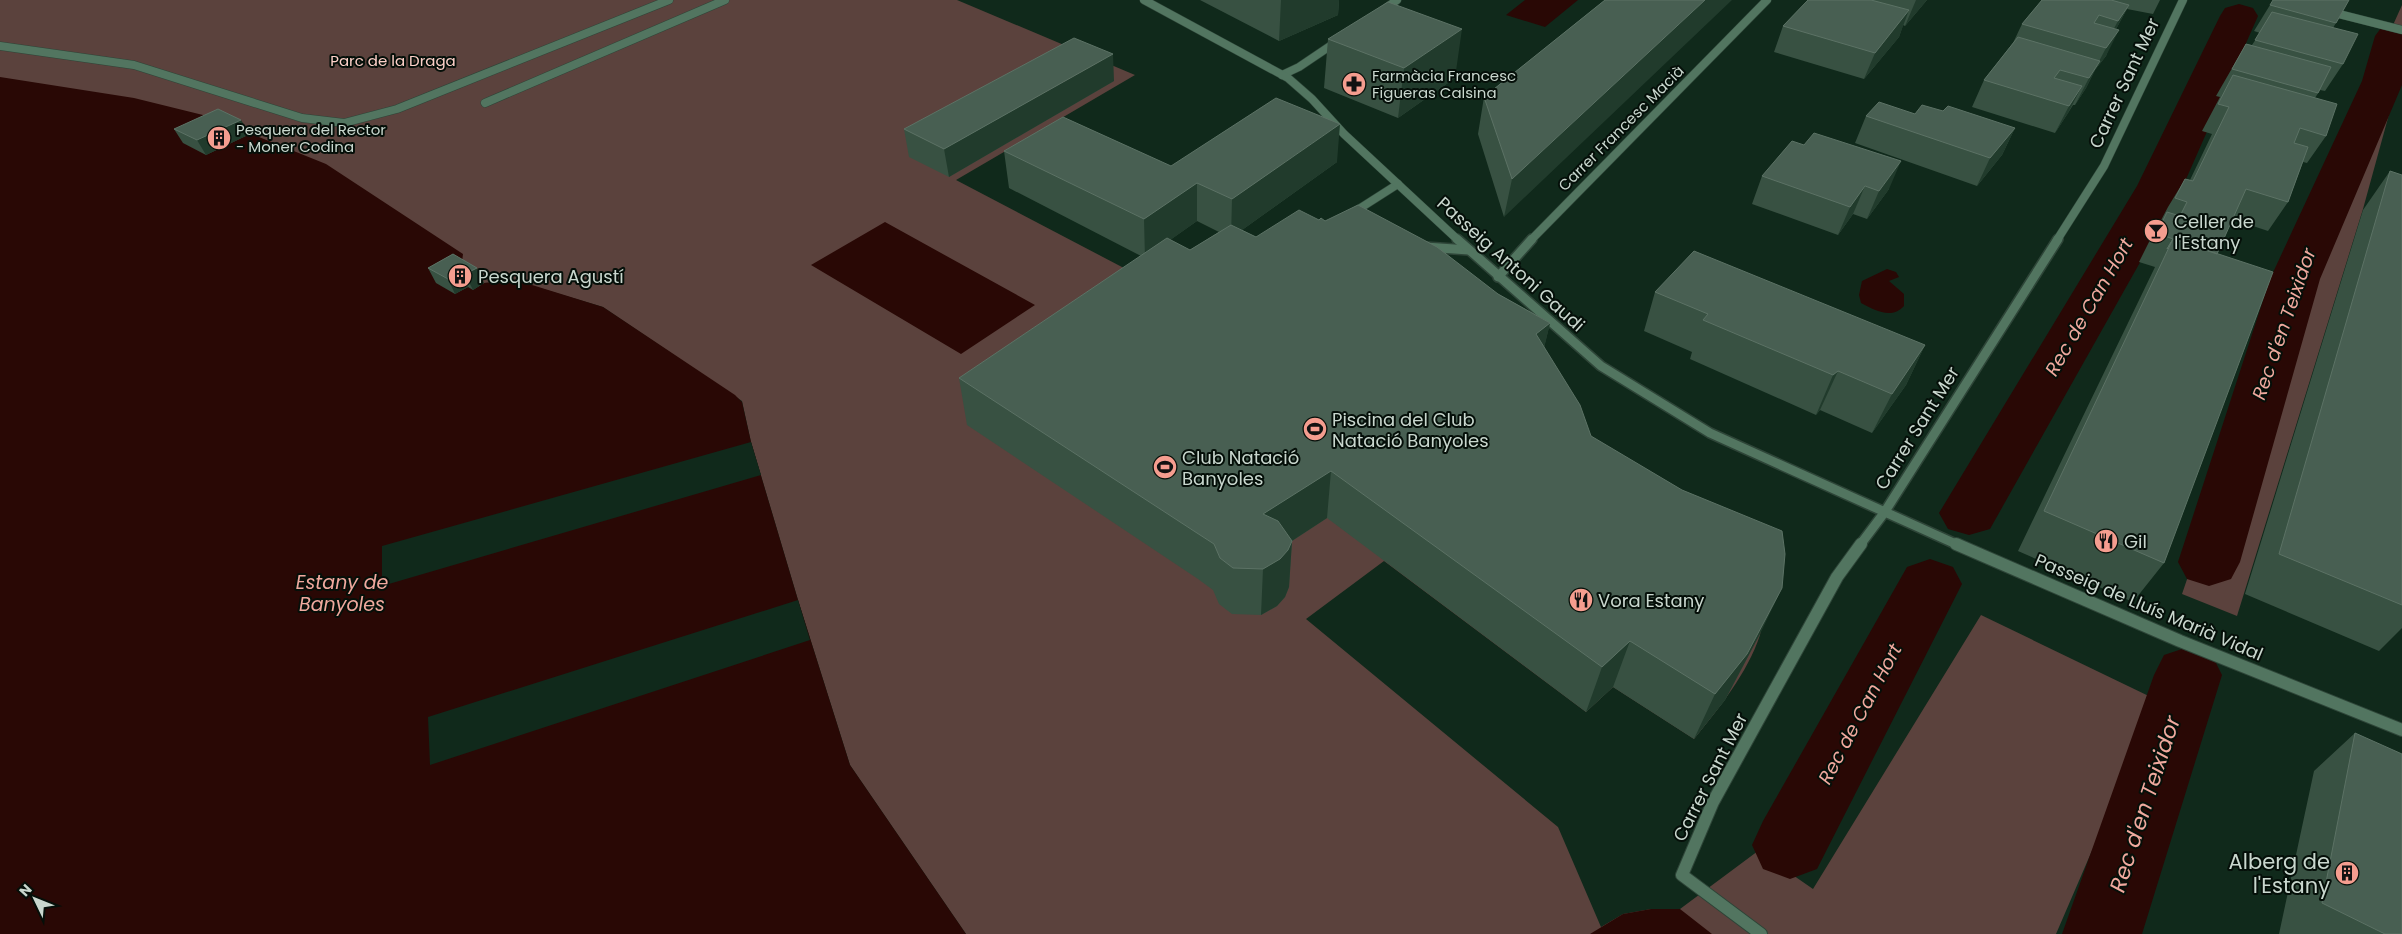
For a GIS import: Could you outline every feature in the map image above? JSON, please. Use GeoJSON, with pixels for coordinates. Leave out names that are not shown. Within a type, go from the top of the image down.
{"type":"FeatureCollection","features":[{"type":"Feature","properties":{"kind":"street"},"geometry":{"type":"LineString","coordinates":[[0,46],[134,65],[302,118],[344,123],[397,109],[670,0]]}},
{"type":"Feature","properties":{"kind":"street"},"geometry":{"type":"LineString","coordinates":[[485,102],[725,0]]}},
{"type":"Feature","properties":{"kind":"street","name":"Passeig Antoni Gaudi"},"geometry":{"type":"LineString","coordinates":[[1144,0],[1282,75],[1312,99],[1344,134],[1498,277],[1601,366],[1710,433],[1884,514]]}},
{"type":"Feature","properties":{"kind":"street"},"geometry":{"type":"LineString","coordinates":[[1373,17],[1398,0]]}},
{"type":"Feature","properties":{"kind":"street","name":"Carrer Francesc Macià"},"geometry":{"type":"LineString","coordinates":[[1498,277],[1542,228],[1766,0]]}},
{"type":"Feature","properties":{"kind":"street","name":"Carrer Sant Mer"},"geometry":{"type":"LineString","coordinates":[[1761,934],[1682,875],[1713,802],[1837,577],[1884,514],[2104,166],[2183,0]]}},
{"type":"Feature","properties":{"kind":"street"},"geometry":{"type":"LineString","coordinates":[[2320,9],[2402,30]]}},
{"type":"Feature","properties":{"kind":"street"},"geometry":{"type":"LineString","coordinates":[[1282,75],[1299,67],[1348,34]]}},
{"type":"Feature","properties":{"kind":"street"},"geometry":{"type":"LineString","coordinates":[[1343,218],[1398,184]]}},
{"type":"Feature","properties":{"kind":"street"},"geometry":{"type":"LineString","coordinates":[[1412,246],[1469,250]]}},
{"type":"Feature","properties":{"kind":"street","name":"Passeig de Lluís Marià Vidal"},"geometry":{"type":"LineString","coordinates":[[1884,514],[2216,656],[2402,730]]}},
{"type":"Feature","properties":{"kind":"green space","name":"Club Natació Banyoles"},"geometry":{"type":"Polygon","coordinates":[[[0,0],[957,0],[1135,75],[956,180],[1162,288],[1526,380],[1763,600],[1761,631],[1748,663],[1732,690],[1694,739],[1613,687],[1586,712],[1384,561],[1306,619],[1558,827],[1601,927],[1623,914],[1651,909],[1680,909],[1758,851],[1813,889],[1981,615],[2157,700],[2056,934],[966,934],[850,765],[751,442],[742,401],[603,307],[516,281],[484,283],[0,83],[0,0]]]}},
{"type":"Feature","properties":{"kind":"green space"},"geometry":{"type":"Polygon","coordinates":[[[2402,5],[2402,67],[2363,209],[2237,616],[2182,594],[2300,248],[2379,74],[2376,63],[2402,5]]]}},
{"type":"Feature","properties":{"kind":"water"},"geometry":{"type":"Polygon","coordinates":[[[1525,0],[1578,0],[1545,27],[1506,15],[1525,0]]]}},
{"type":"Feature","properties":{"kind":"water","name":"Estany de Banyoles"},"geometry":{"type":"Polygon","coordinates":[[[0,77],[134,98],[207,116],[326,164],[463,254],[461,270],[484,283],[516,280],[603,307],[735,395],[742,402],[751,442],[798,600],[850,765],[966,934],[0,934],[0,77]]]}},
{"type":"Feature","properties":{"kind":"water"},"geometry":{"type":"Polygon","coordinates":[[[885,222],[1035,305],[961,354],[811,265],[885,222]]]}},
{"type":"Feature","properties":{"kind":"water"},"geometry":{"type":"Polygon","coordinates":[[[1887,269],[1896,272],[1899,277],[1889,281],[1904,294],[1904,306],[1899,310],[1888,313],[1877,311],[1861,303],[1859,295],[1862,281],[1887,269]]]}},
{"type":"Feature","properties":{"kind":"water"},"geometry":{"type":"Polygon","coordinates":[[[1651,909],[1680,909],[1712,934],[1590,934],[1623,914],[1651,909]]]}},
{"type":"Feature","properties":{"kind":"pier"},"geometry":{"type":"Polygon","coordinates":[[[751,442],[761,475],[382,586],[382,546],[751,442]]]}},
{"type":"Feature","properties":{"kind":"pier"},"geometry":{"type":"Polygon","coordinates":[[[798,600],[810,640],[430,765],[428,717],[798,600]]]}},
{"type":"Feature","properties":{"kind":"building"},"geometry":{"type":"Polygon","coordinates":[[[1605,0],[1705,0],[1512,179],[1484,97],[1605,0]]]}},
{"type":"Feature","properties":{"kind":"building"},"geometry":{"type":"Polygon","coordinates":[[[1808,0],[1871,0],[1909,10],[1875,53],[1783,26],[1808,0]]]}},
{"type":"Feature","properties":{"kind":"building"},"geometry":{"type":"Polygon","coordinates":[[[2042,0],[2111,0],[2129,5],[2118,21],[2099,15],[2094,23],[2119,30],[2106,48],[2022,24],[2042,0]]]}},
{"type":"Feature","properties":{"kind":"building"},"geometry":{"type":"Polygon","coordinates":[[[2273,0],[2349,0],[2336,23],[2270,5],[2273,0]]]}},
{"type":"Feature","properties":{"kind":"building"},"geometry":{"type":"Polygon","coordinates":[[[1388,2],[1462,29],[1404,68],[1328,39],[1388,2]]]}},
{"type":"Feature","properties":{"kind":"building"},"geometry":{"type":"Polygon","coordinates":[[[2272,12],[2358,34],[2343,64],[2255,40],[2272,12]]]}},
{"type":"Feature","properties":{"kind":"building"},"geometry":{"type":"Polygon","coordinates":[[[2018,37],[2100,61],[2089,78],[2060,70],[2054,78],[2082,86],[2069,106],[1984,80],[2018,37]]]}},
{"type":"Feature","properties":{"kind":"building"},"geometry":{"type":"Polygon","coordinates":[[[1074,38],[1113,54],[944,149],[904,129],[1074,38]]]}},
{"type":"Feature","properties":{"kind":"building"},"geometry":{"type":"Polygon","coordinates":[[[2246,44],[2331,67],[2318,93],[2232,69],[2246,44]]]}},
{"type":"Feature","properties":{"kind":"building"},"geometry":{"type":"Polygon","coordinates":[[[2233,75],[2337,104],[2326,136],[2300,128],[2294,143],[2308,147],[2288,202],[2246,189],[2217,254],[2157,233],[2167,212],[2180,216],[2187,202],[2175,198],[2185,179],[2193,181],[2229,107],[2218,104],[2233,75]]]}},
{"type":"Feature","properties":{"kind":"building"},"geometry":{"type":"Polygon","coordinates":[[[1276,98],[1340,124],[1232,199],[1197,183],[1144,219],[1004,151],[1063,117],[1171,166],[1276,98]]]}},
{"type":"Feature","properties":{"kind":"building"},"geometry":{"type":"Polygon","coordinates":[[[1879,102],[1915,114],[1922,105],[1943,111],[1948,106],[2015,128],[1990,158],[1866,116],[1879,102]]]}},
{"type":"Feature","properties":{"kind":"building"},"geometry":{"type":"Polygon","coordinates":[[[218,109],[241,120],[197,140],[174,129],[218,109]]]}},
{"type":"Feature","properties":{"kind":"building"},"geometry":{"type":"Polygon","coordinates":[[[1814,133],[1901,161],[1879,191],[1865,186],[1850,207],[1762,176],[1792,141],[1804,145],[1814,133]]]}},
{"type":"Feature","properties":{"kind":"building"},"geometry":{"type":"Polygon","coordinates":[[[2390,171],[2402,175],[2402,605],[2279,554],[2390,171]]]}},
{"type":"Feature","properties":{"kind":"building","name":"Club Natació Banyoles"},"geometry":{"type":"Polygon","coordinates":[[[1358,205],[1437,247],[1498,294],[1550,323],[1536,334],[1580,405],[1591,436],[1682,490],[1782,531],[1785,554],[1782,588],[1747,654],[1715,694],[1630,641],[1602,667],[1331,471],[1263,514],[1278,521],[1292,541],[1288,550],[1280,559],[1263,569],[1233,568],[1220,558],[1214,544],[959,378],[1167,238],[1190,250],[1231,225],[1256,237],[1299,210],[1325,221],[1358,205]]]}},
{"type":"Feature","properties":{"kind":"building"},"geometry":{"type":"Polygon","coordinates":[[[2173,239],[2273,272],[2164,563],[2044,511],[2173,239]]]}},
{"type":"Feature","properties":{"kind":"building"},"geometry":{"type":"Polygon","coordinates":[[[1694,251],[1925,345],[1892,394],[1838,371],[1833,375],[1703,320],[1708,314],[1655,292],[1694,251]]]}},
{"type":"Feature","properties":{"kind":"building"},"geometry":{"type":"Polygon","coordinates":[[[453,254],[477,268],[465,274],[460,272],[448,279],[428,268],[453,254]]]}},
{"type":"Feature","properties":{"kind":"building"},"geometry":{"type":"Polygon","coordinates":[[[2355,733],[2402,754],[2402,934],[2385,934],[2322,903],[2355,733]]]}},
{"type":"Feature","properties":{"kind":"waterway","name":"Rec de Can Hort"},"geometry":{"type":"LineString","coordinates":[[1969,513],[2160,186],[2239,16]]}},
{"type":"Feature","properties":{"kind":"waterway","name":"Rec d'en Teixidor"},"geometry":{"type":"LineString","coordinates":[[2209,562],[2295,279],[2383,81],[2395,36]]}},
{"type":"Feature","properties":{"kind":"waterway","name":"Rec de Can Hort"},"geometry":{"type":"LineString","coordinates":[[1790,845],[1930,584]]}},
{"type":"Feature","properties":{"kind":"waterway","name":"Rec d'en Teixidor"},"geometry":{"type":"LineString","coordinates":[[2102,934],[2188,675]]}},
{"type":"Feature","properties":{"kind":"place","name":"Farmàcia Francesc Figueras Calsina"},"geometry":{"type":"Point","coordinates":[1354,84]}},
{"type":"Feature","properties":{"kind":"place","name":"Pesquera del Rector - Moner Codina"},"geometry":{"type":"Point","coordinates":[219,138]}},
{"type":"Feature","properties":{"kind":"place","name":"Celler de l'Estany"},"geometry":{"type":"Point","coordinates":[2156,231]}},
{"type":"Feature","properties":{"kind":"place","name":"Pesquera Agustí"},"geometry":{"type":"Point","coordinates":[460,276]}},
{"type":"Feature","properties":{"kind":"place","name":"Piscina del Club Natació Banyoles"},"geometry":{"type":"Point","coordinates":[1315,429]}},
{"type":"Feature","properties":{"kind":"place","name":"Club Natació Banyoles"},"geometry":{"type":"Point","coordinates":[1165,467]}},
{"type":"Feature","properties":{"kind":"place","name":"Gil"},"geometry":{"type":"Point","coordinates":[2106,541]}},
{"type":"Feature","properties":{"kind":"place","name":"Vora Estany"},"geometry":{"type":"Point","coordinates":[1581,600]}},
{"type":"Feature","properties":{"kind":"place","name":"Alberg de l'Estany"},"geometry":{"type":"Point","coordinates":[2347,873]}},
{"type":"Feature","properties":{"kind":"park label","name":"Parc de la Draga"},"geometry":{"type":"Point","coordinates":[393,60]}}]}
